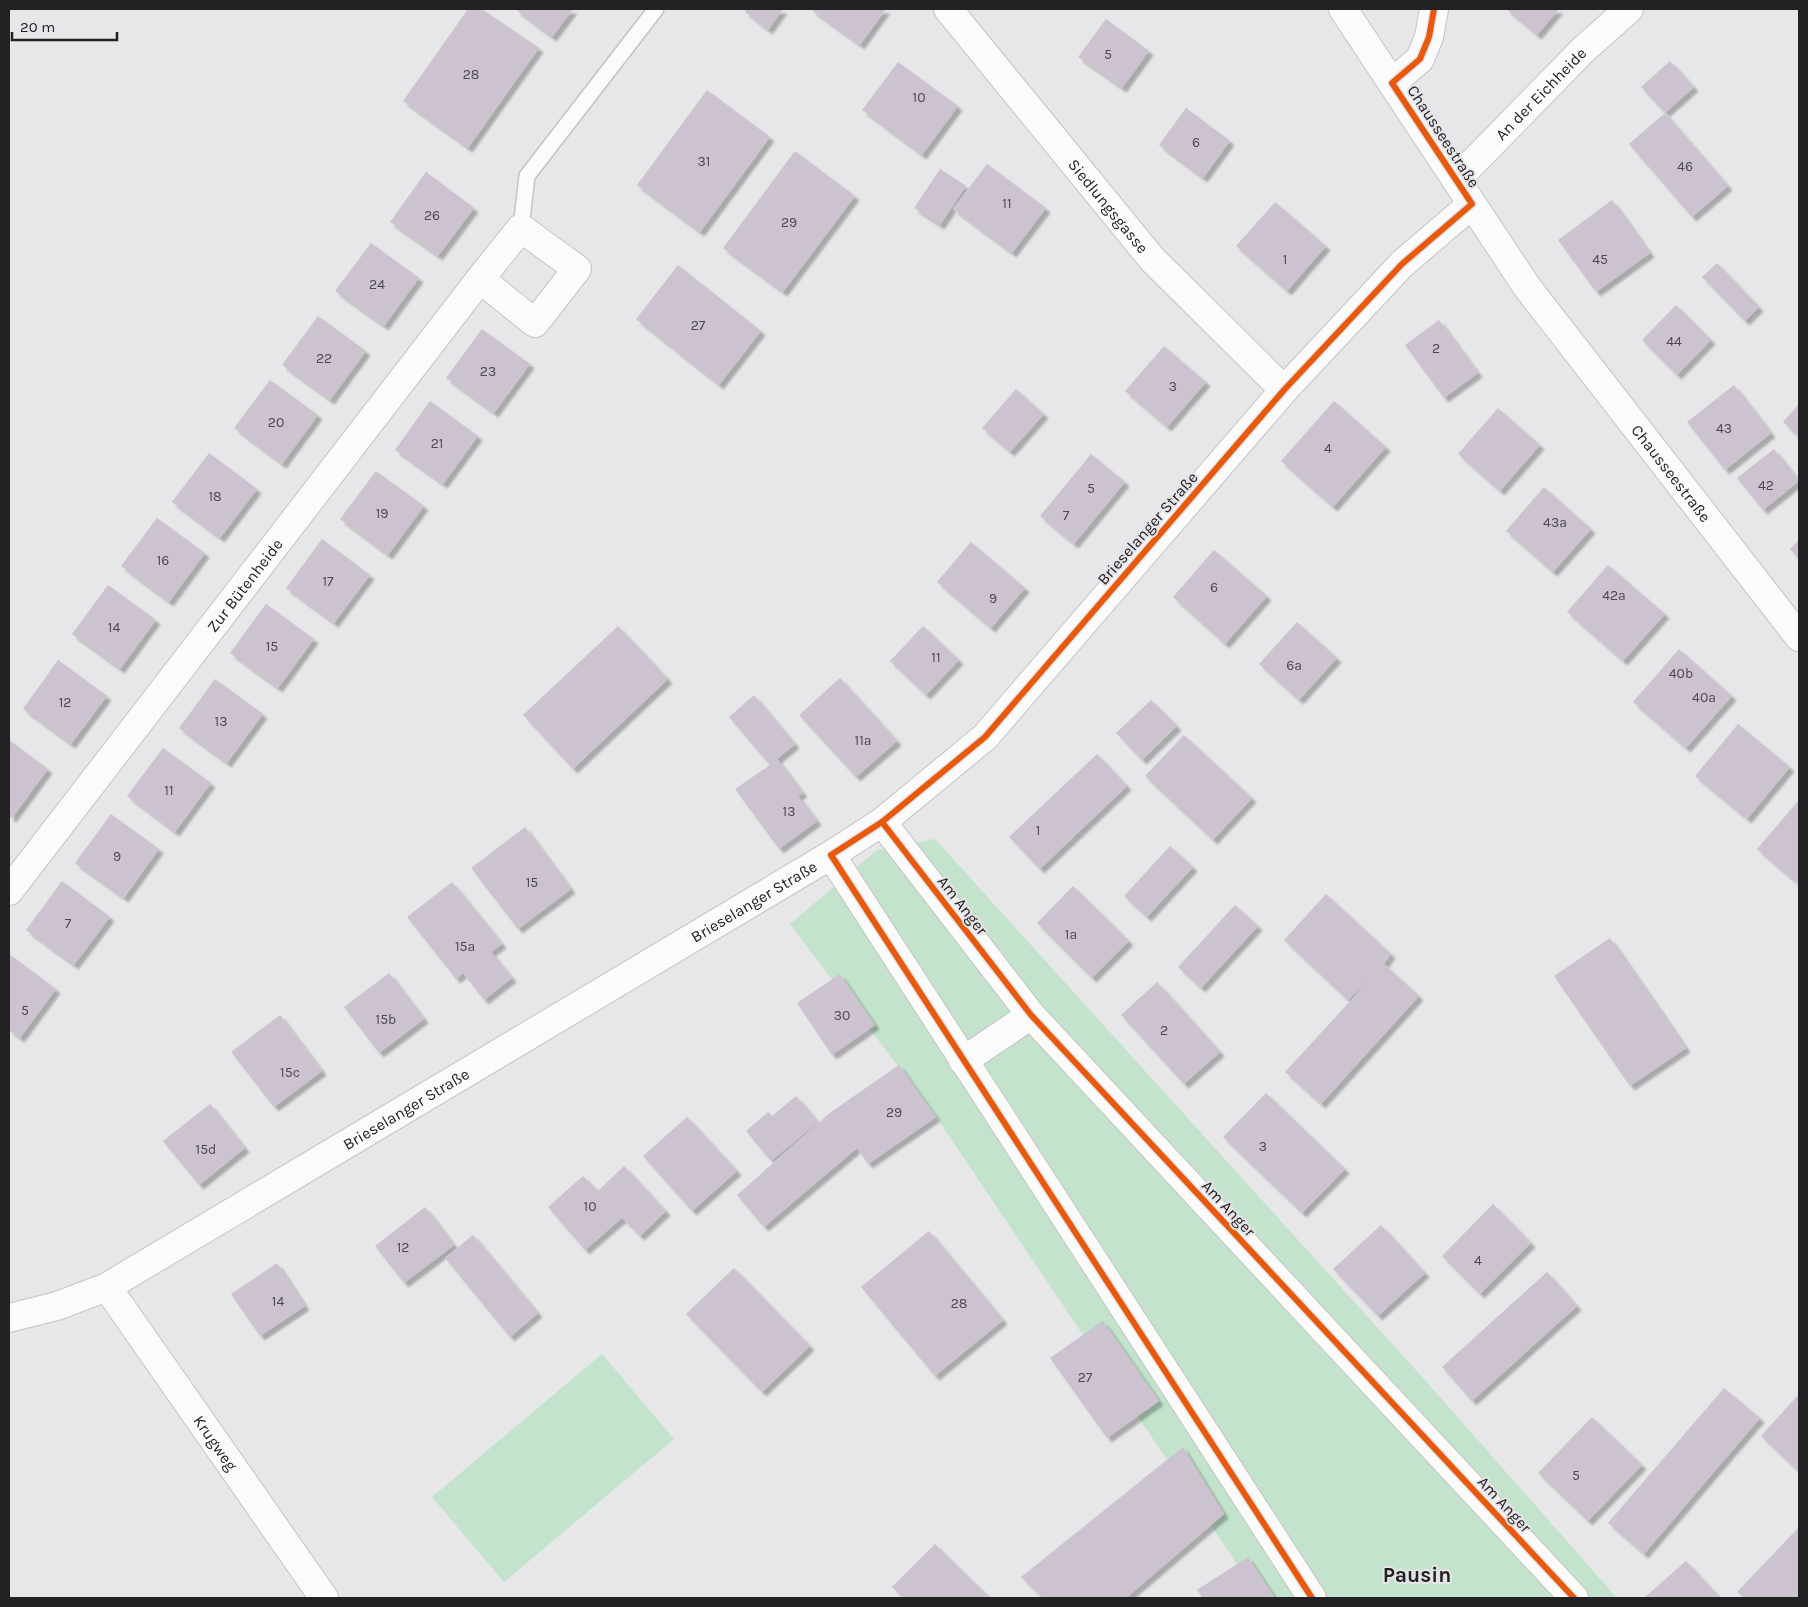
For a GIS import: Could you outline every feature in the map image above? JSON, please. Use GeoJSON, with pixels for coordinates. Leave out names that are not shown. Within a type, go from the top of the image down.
{"type":"FeatureCollection","features":[{"type":"Feature","properties":{"kind":"street","name":"Siedlungsgasse"},"geometry":{"type":"LineString","coordinates":[[948,9],[1152,259],[1284,390]]}},
{"type":"Feature","properties":{"kind":"street","name":"Chausseestraße"},"geometry":{"type":"LineString","coordinates":[[1342,9],[1527,288],[1799,638]]}},
{"type":"Feature","properties":{"kind":"street"},"geometry":{"type":"LineString","coordinates":[[1392,83],[1420,59],[1429,37],[1434,9]]}},
{"type":"Feature","properties":{"kind":"street","name":"An der Eichheide"},"geometry":{"type":"LineString","coordinates":[[1456,180],[1583,50],[1629,9]]}},
{"type":"Feature","properties":{"kind":"street","name":"Brieselanger Straße"},"geometry":{"type":"LineString","coordinates":[[9,1318],[57,1306],[106,1286],[830,855],[882,822],[986,737],[1284,390],[1402,264],[1472,204]]}},
{"type":"Feature","properties":{"kind":"street","name":"Zur Bütenheide"},"geometry":{"type":"LineString","coordinates":[[9,890],[521,228]]}},
{"type":"Feature","properties":{"kind":"street"},"geometry":{"type":"LineString","coordinates":[[480,279],[535,323],[577,269],[521,228]]}},
{"type":"Feature","properties":{"kind":"street","name":"Am Anger"},"geometry":{"type":"LineString","coordinates":[[882,822],[1031,1015],[1574,1598]]}},
{"type":"Feature","properties":{"kind":"street"},"geometry":{"type":"LineString","coordinates":[[830,855],[1312,1598]]}},
{"type":"Feature","properties":{"kind":"street"},"geometry":{"type":"LineString","coordinates":[[964,1061],[1031,1015]]}},
{"type":"Feature","properties":{"kind":"street","name":"Krugweg"},"geometry":{"type":"LineString","coordinates":[[106,1286],[324,1598]]}},
{"type":"Feature","properties":{"kind":"lane"},"geometry":{"type":"LineString","coordinates":[[521,228],[527,176],[656,9]]}},
{"type":"Feature","properties":{"kind":"green space"},"geometry":{"type":"Polygon","coordinates":[[[935,839],[1423,1378],[1617,1598],[1260,1598],[935,1115],[790,924],[877,850],[935,839]]]}},
{"type":"Feature","properties":{"kind":"green space"},"geometry":{"type":"Polygon","coordinates":[[[602,1354],[674,1439],[504,1582],[432,1497],[602,1354]]]}},
{"type":"Feature","properties":{"kind":"building"},"geometry":{"type":"Polygon","coordinates":[[[468,9],[482,9],[539,48],[468,148],[403,101],[468,9]]]}},
{"type":"Feature","properties":{"kind":"building"},"geometry":{"type":"Polygon","coordinates":[[[515,9],[573,9],[552,37],[515,9]]]}},
{"type":"Feature","properties":{"kind":"building"},"geometry":{"type":"Polygon","coordinates":[[[747,9],[783,9],[768,30],[745,12],[747,9]]]}},
{"type":"Feature","properties":{"kind":"building"},"geometry":{"type":"Polygon","coordinates":[[[810,9],[886,9],[860,45],[810,9]]]}},
{"type":"Feature","properties":{"kind":"building"},"geometry":{"type":"Polygon","coordinates":[[[1506,9],[1559,9],[1537,35],[1506,9]]]}},
{"type":"Feature","properties":{"kind":"building"},"geometry":{"type":"Polygon","coordinates":[[[1106,19],[1149,51],[1122,88],[1078,57],[1106,19]]]}},
{"type":"Feature","properties":{"kind":"building"},"geometry":{"type":"Polygon","coordinates":[[[1670,61],[1694,87],[1665,113],[1641,87],[1670,61]]]}},
{"type":"Feature","properties":{"kind":"building"},"geometry":{"type":"Polygon","coordinates":[[[898,62],[958,106],[922,155],[862,110],[898,62]]]}},
{"type":"Feature","properties":{"kind":"building"},"geometry":{"type":"Polygon","coordinates":[[[707,90],[770,137],[700,232],[637,185],[707,90]]]}},
{"type":"Feature","properties":{"kind":"building"},"geometry":{"type":"Polygon","coordinates":[[[1186,108],[1230,141],[1203,178],[1159,145],[1186,108]]]}},
{"type":"Feature","properties":{"kind":"building"},"geometry":{"type":"Polygon","coordinates":[[[1665,113],[1728,186],[1692,217],[1629,144],[1665,113]]]}},
{"type":"Feature","properties":{"kind":"building"},"geometry":{"type":"Polygon","coordinates":[[[795,151],[855,196],[783,292],[723,248],[795,151]]]}},
{"type":"Feature","properties":{"kind":"building"},"geometry":{"type":"Polygon","coordinates":[[[987,164],[1046,208],[1012,253],[953,209],[987,164]]]}},
{"type":"Feature","properties":{"kind":"building"},"geometry":{"type":"Polygon","coordinates":[[[940,169],[966,186],[940,225],[914,208],[940,169]]]}},
{"type":"Feature","properties":{"kind":"building"},"geometry":{"type":"Polygon","coordinates":[[[426,172],[474,208],[438,256],[390,222],[426,172]]]}},
{"type":"Feature","properties":{"kind":"building"},"geometry":{"type":"Polygon","coordinates":[[[1612,200],[1650,253],[1596,292],[1558,240],[1612,200]]]}},
{"type":"Feature","properties":{"kind":"building"},"geometry":{"type":"Polygon","coordinates":[[[1275,202],[1326,246],[1287,291],[1236,246],[1275,202]]]}},
{"type":"Feature","properties":{"kind":"building"},"geometry":{"type":"Polygon","coordinates":[[[371,243],[419,278],[384,326],[335,291],[371,243]]]}},
{"type":"Feature","properties":{"kind":"building"},"geometry":{"type":"Polygon","coordinates":[[[1717,263],[1759,307],[1745,321],[1702,277],[1717,263]]]}},
{"type":"Feature","properties":{"kind":"building"},"geometry":{"type":"Polygon","coordinates":[[[678,265],[761,331],[719,385],[636,319],[678,265]]]}},
{"type":"Feature","properties":{"kind":"building"},"geometry":{"type":"Polygon","coordinates":[[[1676,305],[1711,340],[1677,375],[1642,340],[1676,305]]]}},
{"type":"Feature","properties":{"kind":"building"},"geometry":{"type":"Polygon","coordinates":[[[318,316],[366,351],[330,400],[282,365],[318,316]]]}},
{"type":"Feature","properties":{"kind":"building"},"geometry":{"type":"Polygon","coordinates":[[[1439,320],[1478,373],[1444,398],[1405,345],[1439,320]]]}},
{"type":"Feature","properties":{"kind":"building"},"geometry":{"type":"Polygon","coordinates":[[[482,329],[530,364],[494,413],[446,378],[482,329]]]}},
{"type":"Feature","properties":{"kind":"building"},"geometry":{"type":"Polygon","coordinates":[[[1164,346],[1206,382],[1167,427],[1125,391],[1164,346]]]}},
{"type":"Feature","properties":{"kind":"building"},"geometry":{"type":"Polygon","coordinates":[[[270,380],[318,415],[282,464],[234,428],[270,380]]]}},
{"type":"Feature","properties":{"kind":"building"},"geometry":{"type":"Polygon","coordinates":[[[1734,385],[1771,433],[1725,470],[1687,422],[1734,385]]]}},
{"type":"Feature","properties":{"kind":"building"},"geometry":{"type":"Polygon","coordinates":[[[1016,389],[1044,414],[1010,452],[982,428],[1016,389]]]}},
{"type":"Feature","properties":{"kind":"building"},"geometry":{"type":"Polygon","coordinates":[[[430,401],[478,436],[443,484],[395,450],[430,401]]]}},
{"type":"Feature","properties":{"kind":"building"},"geometry":{"type":"Polygon","coordinates":[[[1334,401],[1386,447],[1333,507],[1281,461],[1334,401]]]}},
{"type":"Feature","properties":{"kind":"building"},"geometry":{"type":"Polygon","coordinates":[[[1799,404],[1799,437],[1783,422],[1799,404]]]}},
{"type":"Feature","properties":{"kind":"building"},"geometry":{"type":"Polygon","coordinates":[[[1498,408],[1540,445],[1500,491],[1458,454],[1498,408]]]}},
{"type":"Feature","properties":{"kind":"building"},"geometry":{"type":"Polygon","coordinates":[[[1774,449],[1799,481],[1763,510],[1737,478],[1774,449]]]}},
{"type":"Feature","properties":{"kind":"building"},"geometry":{"type":"Polygon","coordinates":[[[209,453],[257,489],[220,538],[172,502],[209,453]]]}},
{"type":"Feature","properties":{"kind":"building"},"geometry":{"type":"Polygon","coordinates":[[[1091,454],[1125,482],[1074,544],[1040,516],[1091,454]]]}},
{"type":"Feature","properties":{"kind":"building"},"geometry":{"type":"Polygon","coordinates":[[[376,471],[424,506],[388,555],[340,519],[376,471]]]}},
{"type":"Feature","properties":{"kind":"building"},"geometry":{"type":"Polygon","coordinates":[[[1544,487],[1591,529],[1553,572],[1506,531],[1544,487]]]}},
{"type":"Feature","properties":{"kind":"building"},"geometry":{"type":"Polygon","coordinates":[[[157,518],[205,553],[169,602],[121,566],[157,518]]]}},
{"type":"Feature","properties":{"kind":"building"},"geometry":{"type":"Polygon","coordinates":[[[322,539],[370,575],[334,623],[286,588],[322,539]]]}},
{"type":"Feature","properties":{"kind":"building"},"geometry":{"type":"Polygon","coordinates":[[[1799,540],[1799,559],[1790,549],[1799,540]]]}},
{"type":"Feature","properties":{"kind":"building"},"geometry":{"type":"Polygon","coordinates":[[[971,542],[1025,588],[991,628],[937,582],[971,542]]]}},
{"type":"Feature","properties":{"kind":"building"},"geometry":{"type":"Polygon","coordinates":[[[1214,550],[1267,596],[1225,644],[1173,597],[1214,550]]]}},
{"type":"Feature","properties":{"kind":"building"},"geometry":{"type":"Polygon","coordinates":[[[1608,565],[1665,614],[1623,661],[1567,612],[1608,565]]]}},
{"type":"Feature","properties":{"kind":"building"},"geometry":{"type":"Polygon","coordinates":[[[108,585],[156,620],[120,669],[72,634],[108,585]]]}},
{"type":"Feature","properties":{"kind":"building"},"geometry":{"type":"Polygon","coordinates":[[[266,604],[314,639],[278,688],[230,653],[266,604]]]}},
{"type":"Feature","properties":{"kind":"building"},"geometry":{"type":"Polygon","coordinates":[[[1297,622],[1337,658],[1299,700],[1259,664],[1297,622]]]}},
{"type":"Feature","properties":{"kind":"building"},"geometry":{"type":"Polygon","coordinates":[[[618,626],[668,679],[573,769],[523,715],[618,626]]]}},
{"type":"Feature","properties":{"kind":"building"},"geometry":{"type":"Polygon","coordinates":[[[923,626],[959,660],[926,695],[890,661],[923,626]]]}},
{"type":"Feature","properties":{"kind":"building"},"geometry":{"type":"Polygon","coordinates":[[[1679,649],[1732,696],[1686,748],[1633,702],[1679,649]]]}},
{"type":"Feature","properties":{"kind":"building"},"geometry":{"type":"Polygon","coordinates":[[[58,660],[107,696],[71,744],[23,709],[58,660]]]}},
{"type":"Feature","properties":{"kind":"building"},"geometry":{"type":"Polygon","coordinates":[[[840,678],[897,741],[856,777],[799,715],[840,678]]]}},
{"type":"Feature","properties":{"kind":"building"},"geometry":{"type":"Polygon","coordinates":[[[215,679],[263,714],[227,763],[179,728],[215,679]]]}},
{"type":"Feature","properties":{"kind":"building"},"geometry":{"type":"Polygon","coordinates":[[[754,695],[795,744],[777,759],[803,793],[798,796],[817,821],[779,849],[735,789],[770,765],[729,717],[754,695]]]}},
{"type":"Feature","properties":{"kind":"building"},"geometry":{"type":"Polygon","coordinates":[[[1151,700],[1177,726],[1142,760],[1116,733],[1151,700]]]}},
{"type":"Feature","properties":{"kind":"building"},"geometry":{"type":"Polygon","coordinates":[[[1738,724],[1790,767],[1747,819],[1695,776],[1738,724]]]}},
{"type":"Feature","properties":{"kind":"building"},"geometry":{"type":"Polygon","coordinates":[[[1184,735],[1252,798],[1213,840],[1145,776],[1184,735]]]}},
{"type":"Feature","properties":{"kind":"building"},"geometry":{"type":"Polygon","coordinates":[[[9,740],[48,769],[12,818],[9,816],[9,740]]]}},
{"type":"Feature","properties":{"kind":"building"},"geometry":{"type":"Polygon","coordinates":[[[163,748],[211,783],[175,832],[127,796],[163,748]]]}},
{"type":"Feature","properties":{"kind":"building"},"geometry":{"type":"Polygon","coordinates":[[[1097,754],[1127,786],[1040,869],[1009,837],[1097,754]]]}},
{"type":"Feature","properties":{"kind":"building"},"geometry":{"type":"Polygon","coordinates":[[[1799,800],[1799,885],[1757,849],[1799,800]]]}},
{"type":"Feature","properties":{"kind":"building"},"geometry":{"type":"Polygon","coordinates":[[[111,814],[159,849],[124,898],[75,863],[111,814]]]}},
{"type":"Feature","properties":{"kind":"building"},"geometry":{"type":"Polygon","coordinates":[[[525,827],[571,889],[518,929],[471,868],[525,827]]]}},
{"type":"Feature","properties":{"kind":"building"},"geometry":{"type":"Polygon","coordinates":[[[1170,846],[1193,867],[1147,917],[1124,896],[1170,846]]]}},
{"type":"Feature","properties":{"kind":"building"},"geometry":{"type":"Polygon","coordinates":[[[62,881],[110,917],[74,965],[26,930],[62,881]]]}},
{"type":"Feature","properties":{"kind":"building"},"geometry":{"type":"Polygon","coordinates":[[[452,882],[502,944],[491,952],[512,978],[484,1000],[463,973],[456,979],[407,917],[452,882]]]}},
{"type":"Feature","properties":{"kind":"building"},"geometry":{"type":"Polygon","coordinates":[[[1073,886],[1129,941],[1092,978],[1037,923],[1073,886]]]}},
{"type":"Feature","properties":{"kind":"building"},"geometry":{"type":"Polygon","coordinates":[[[1326,894],[1391,954],[1384,964],[1419,996],[1321,1104],[1285,1072],[1377,972],[1348,1000],[1284,940],[1326,894]]]}},
{"type":"Feature","properties":{"kind":"building"},"geometry":{"type":"Polygon","coordinates":[[[1235,905],[1258,926],[1201,988],[1178,967],[1235,905]]]}},
{"type":"Feature","properties":{"kind":"building"},"geometry":{"type":"Polygon","coordinates":[[[1610,938],[1686,1048],[1630,1086],[1554,976],[1610,938]]]}},
{"type":"Feature","properties":{"kind":"building"},"geometry":{"type":"Polygon","coordinates":[[[9,954],[56,989],[20,1038],[9,1030],[9,954]]]}},
{"type":"Feature","properties":{"kind":"building"},"geometry":{"type":"Polygon","coordinates":[[[389,973],[424,1019],[379,1053],[344,1007],[389,973]]]}},
{"type":"Feature","properties":{"kind":"building"},"geometry":{"type":"Polygon","coordinates":[[[840,974],[875,1025],[832,1055],[797,1003],[840,974]]]}},
{"type":"Feature","properties":{"kind":"building"},"geometry":{"type":"Polygon","coordinates":[[[1157,982],[1220,1052],[1184,1084],[1121,1015],[1157,982]]]}},
{"type":"Feature","properties":{"kind":"building"},"geometry":{"type":"Polygon","coordinates":[[[280,1015],[322,1071],[274,1107],[231,1052],[280,1015]]]}},
{"type":"Feature","properties":{"kind":"building"},"geometry":{"type":"Polygon","coordinates":[[[899,1065],[936,1117],[868,1164],[857,1148],[764,1227],[737,1195],[831,1112],[899,1065]]]}},
{"type":"Feature","properties":{"kind":"building"},"geometry":{"type":"Polygon","coordinates":[[[1266,1093],[1345,1169],[1302,1213],[1223,1137],[1266,1093]]]}},
{"type":"Feature","properties":{"kind":"building"},"geometry":{"type":"Polygon","coordinates":[[[796,1096],[818,1122],[771,1161],[746,1131],[768,1112],[772,1116],[796,1096]]]}},
{"type":"Feature","properties":{"kind":"building"},"geometry":{"type":"Polygon","coordinates":[[[210,1104],[245,1148],[199,1185],[163,1141],[210,1104]]]}},
{"type":"Feature","properties":{"kind":"building"},"geometry":{"type":"Polygon","coordinates":[[[687,1117],[737,1171],[692,1211],[643,1156],[687,1117]]]}},
{"type":"Feature","properties":{"kind":"building"},"geometry":{"type":"Polygon","coordinates":[[[624,1166],[666,1211],[640,1236],[622,1218],[585,1250],[548,1207],[583,1176],[598,1191],[624,1166]]]}},
{"type":"Feature","properties":{"kind":"building"},"geometry":{"type":"Polygon","coordinates":[[[1493,1204],[1531,1243],[1480,1294],[1442,1256],[1493,1204]]]}},
{"type":"Feature","properties":{"kind":"building"},"geometry":{"type":"Polygon","coordinates":[[[425,1207],[454,1245],[404,1283],[375,1246],[425,1207]]]}},
{"type":"Feature","properties":{"kind":"building"},"geometry":{"type":"Polygon","coordinates":[[[1381,1225],[1425,1273],[1378,1316],[1333,1269],[1381,1225]]]}},
{"type":"Feature","properties":{"kind":"building"},"geometry":{"type":"Polygon","coordinates":[[[929,1231],[1003,1320],[935,1376],[861,1287],[929,1231]]]}},
{"type":"Feature","properties":{"kind":"building"},"geometry":{"type":"Polygon","coordinates":[[[473,1235],[538,1313],[510,1337],[445,1258],[473,1235]]]}},
{"type":"Feature","properties":{"kind":"building"},"geometry":{"type":"Polygon","coordinates":[[[277,1263],[305,1306],[260,1336],[231,1294],[277,1263]]]}},
{"type":"Feature","properties":{"kind":"building"},"geometry":{"type":"Polygon","coordinates":[[[734,1268],[810,1346],[762,1392],[686,1314],[734,1268]]]}},
{"type":"Feature","properties":{"kind":"building"},"geometry":{"type":"Polygon","coordinates":[[[1547,1272],[1577,1306],[1472,1401],[1442,1367],[1547,1272]]]}},
{"type":"Feature","properties":{"kind":"building"},"geometry":{"type":"Polygon","coordinates":[[[1103,1321],[1159,1401],[1107,1438],[1050,1358],[1103,1321]]]}},
{"type":"Feature","properties":{"kind":"building"},"geometry":{"type":"Polygon","coordinates":[[[1724,1388],[1760,1418],[1644,1554],[1608,1523],[1724,1388]]]}},
{"type":"Feature","properties":{"kind":"building"},"geometry":{"type":"Polygon","coordinates":[[[1799,1394],[1799,1472],[1761,1436],[1799,1394]]]}},
{"type":"Feature","properties":{"kind":"building"},"geometry":{"type":"Polygon","coordinates":[[[1592,1417],[1642,1465],[1588,1521],[1538,1473],[1592,1417]]]}},
{"type":"Feature","properties":{"kind":"building"},"geometry":{"type":"Polygon","coordinates":[[[1183,1447],[1224,1514],[1126,1598],[1043,1598],[1021,1577],[1183,1447]]]}},
{"type":"Feature","properties":{"kind":"building"},"geometry":{"type":"Polygon","coordinates":[[[1799,1527],[1799,1598],[1744,1598],[1737,1592],[1799,1527]]]}},
{"type":"Feature","properties":{"kind":"building"},"geometry":{"type":"Polygon","coordinates":[[[935,1544],[990,1598],[903,1598],[892,1587],[935,1544]]]}},
{"type":"Feature","properties":{"kind":"building"},"geometry":{"type":"Polygon","coordinates":[[[1248,1557],[1275,1598],[1203,1598],[1197,1590],[1248,1557]]]}},
{"type":"Feature","properties":{"kind":"building"},"geometry":{"type":"Polygon","coordinates":[[[1686,1561],[1720,1598],[1644,1598],[1686,1561]]]}},
{"type":"Feature","properties":{"kind":"cycle path"},"geometry":{"type":"LineString","coordinates":[[1312,1598],[831,855],[882,822],[985,737],[1284,390],[1402,264],[1472,204],[1392,83],[1420,59],[1429,37],[1434,9]]}},
{"type":"Feature","properties":{"kind":"cycle path"},"geometry":{"type":"LineString","coordinates":[[882,822],[1031,1015],[1574,1598]]}},
{"type":"Feature","properties":{"kind":"district","name":"Pausin"},"geometry":{"type":"Point","coordinates":[1417,1575]}}]}
